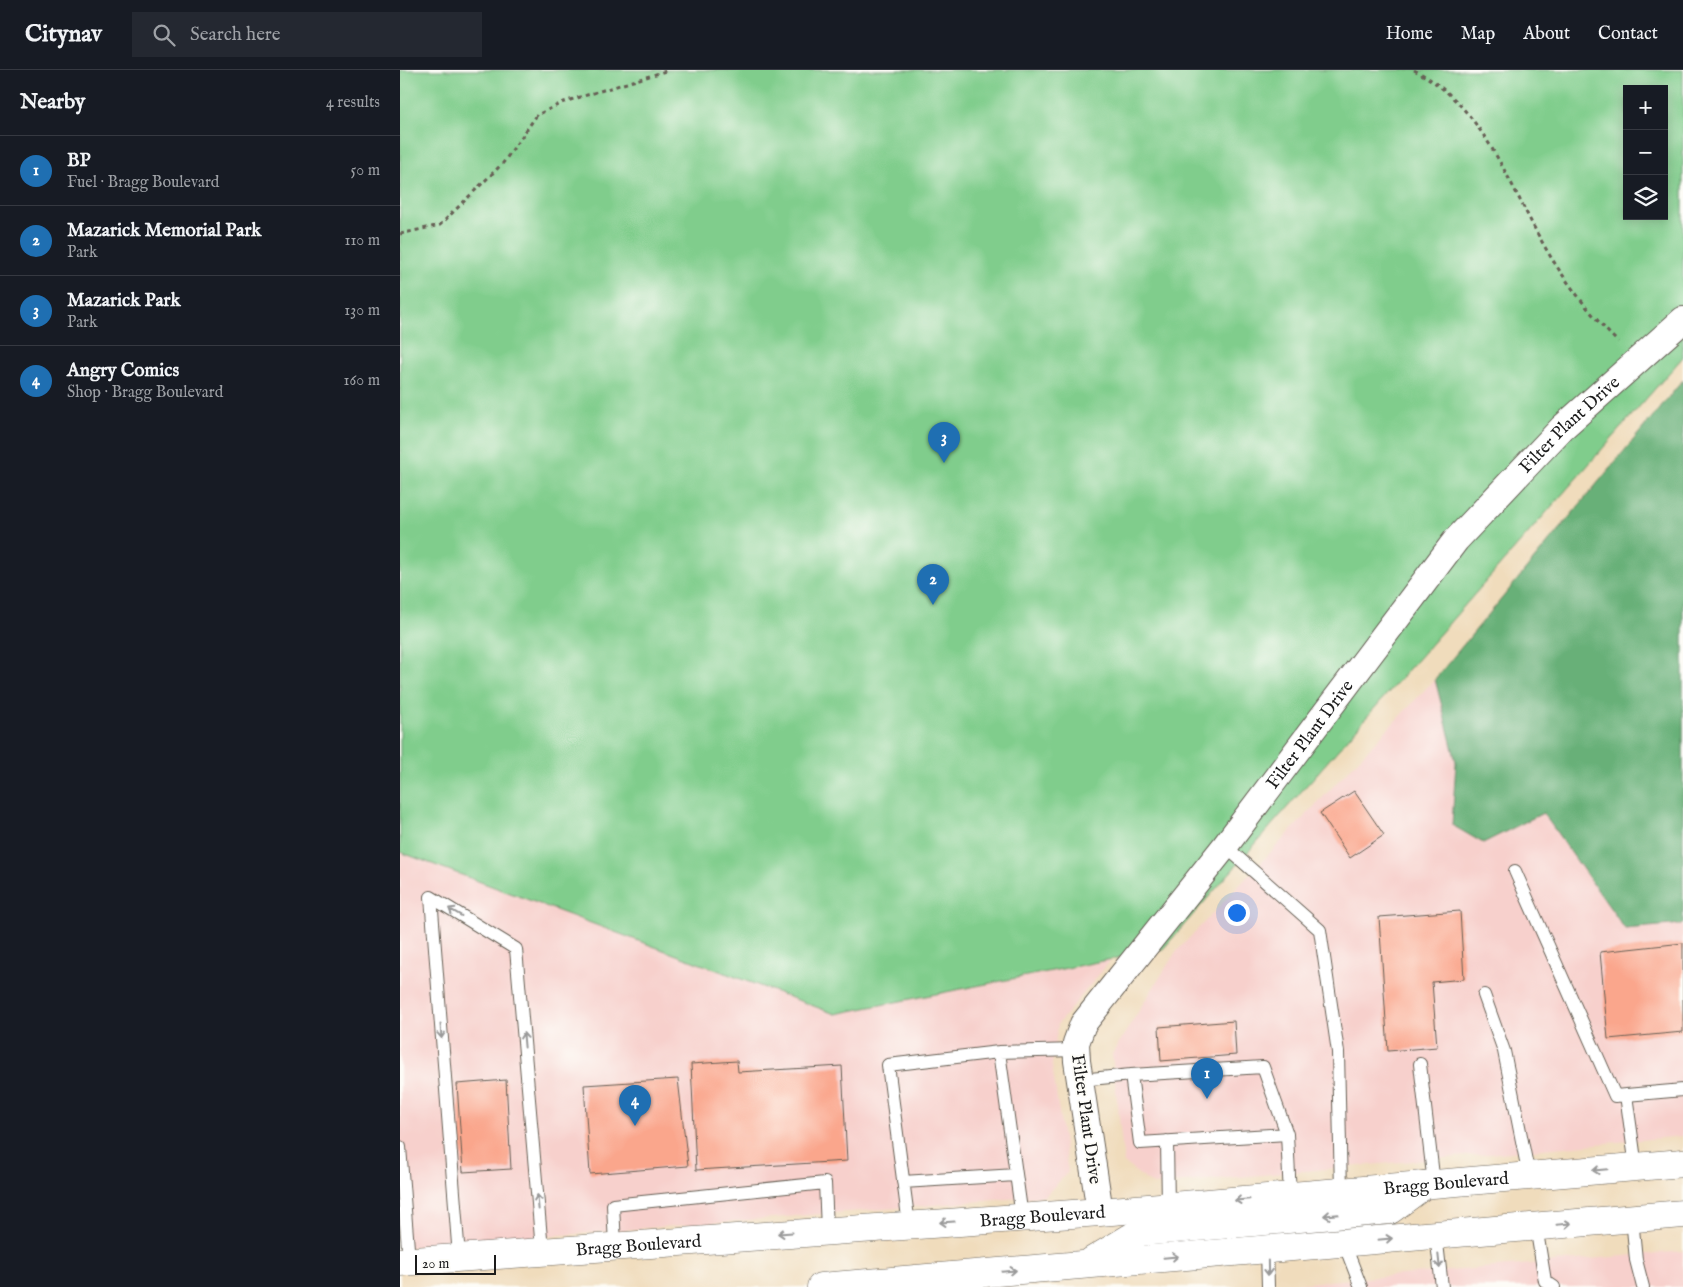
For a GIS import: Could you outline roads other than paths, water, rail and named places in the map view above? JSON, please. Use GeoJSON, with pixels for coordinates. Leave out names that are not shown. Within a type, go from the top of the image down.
{"type":"FeatureCollection","features":[{"type":"Feature","properties":{"kind":"main road","name":"Bragg Boulevard"},"geometry":{"type":"LineString","coordinates":[[404,1261],[1100,1212],[1683,1163]]}},
{"type":"Feature","properties":{"kind":"main road"},"geometry":{"type":"LineString","coordinates":[[1085,1264],[1140,1232],[1390,1210],[1429,1184]]}},
{"type":"Feature","properties":{"kind":"main road"},"geometry":{"type":"LineString","coordinates":[[821,1287],[1683,1214]]}},
{"type":"Feature","properties":{"kind":"street","name":"Filter Plant Drive"},"geometry":{"type":"LineString","coordinates":[[1100,1212],[1076,1050],[1076,1043],[1083,1024],[1225,846],[1456,540],[1562,428],[1637,359],[1683,320]]}},
{"type":"Feature","properties":{"kind":"lane"},"geometry":{"type":"LineString","coordinates":[[1225,846],[1320,930],[1338,1052],[1341,1192]]}},
{"type":"Feature","properties":{"kind":"lane"},"geometry":{"type":"LineString","coordinates":[[1515,871],[1615,1096],[1683,1090]]}},
{"type":"Feature","properties":{"kind":"lane"},"geometry":{"type":"LineString","coordinates":[[459,1257],[431,897],[516,949],[542,1250]]}},
{"type":"Feature","properties":{"kind":"lane"},"geometry":{"type":"LineString","coordinates":[[1484,995],[1504,1051],[1529,1176]]}},
{"type":"Feature","properties":{"kind":"lane"},"geometry":{"type":"LineString","coordinates":[[908,1225],[888,1065],[999,1052],[1076,1050]]}},
{"type":"Feature","properties":{"kind":"lane"},"geometry":{"type":"LineString","coordinates":[[999,1052],[1022,1217]]}},
{"type":"Feature","properties":{"kind":"lane"},"geometry":{"type":"LineString","coordinates":[[1420,1064],[1429,1184]]}},
{"type":"Feature","properties":{"kind":"lane"},"geometry":{"type":"LineString","coordinates":[[1080,1080],[1264,1067],[1288,1134],[1290,1196]]}},
{"type":"Feature","properties":{"kind":"lane"},"geometry":{"type":"LineString","coordinates":[[1131,1075],[1140,1143],[1288,1134]]}},
{"type":"Feature","properties":{"kind":"lane"},"geometry":{"type":"LineString","coordinates":[[1626,1095],[1636,1168]]}},
{"type":"Feature","properties":{"kind":"lane"},"geometry":{"type":"LineString","coordinates":[[1167,1141],[1168,1206]]}},
{"type":"Feature","properties":{"kind":"lane"},"geometry":{"type":"LineString","coordinates":[[400,1147],[404,1261]]}},
{"type":"Feature","properties":{"kind":"lane"},"geometry":{"type":"LineString","coordinates":[[903,1182],[1016,1175]]}},
{"type":"Feature","properties":{"kind":"lane"},"geometry":{"type":"LineString","coordinates":[[615,1245],[613,1205],[825,1183],[827,1230]]}},
{"type":"Feature","properties":{"kind":"lane"},"geometry":{"type":"LineString","coordinates":[[1632,1218],[1636,1260],[1643,1287]]}},
{"type":"Feature","properties":{"kind":"lane"},"geometry":{"type":"LineString","coordinates":[[1536,1226],[1545,1281],[1554,1287]]}},
{"type":"Feature","properties":{"kind":"lane"},"geometry":{"type":"LineString","coordinates":[[1436,1234],[1442,1287]]}},
{"type":"Feature","properties":{"kind":"lane"},"geometry":{"type":"LineString","coordinates":[[1344,1242],[1361,1287]]}},
{"type":"Feature","properties":{"kind":"lane"},"geometry":{"type":"LineString","coordinates":[[1267,1249],[1268,1287]]}},
{"type":"Feature","properties":{"kind":"place","name":"Mazarick Park"},"geometry":{"type":"Point","coordinates":[944,463]}},
{"type":"Feature","properties":{"kind":"place","name":"Mazarick Memorial Park"},"geometry":{"type":"Point","coordinates":[933,605]}},
{"type":"Feature","properties":{"kind":"place","name":"BP"},"geometry":{"type":"Point","coordinates":[1207,1099]}},
{"type":"Feature","properties":{"kind":"place","name":"Angry Comics"},"geometry":{"type":"Point","coordinates":[635,1126]}}]}
